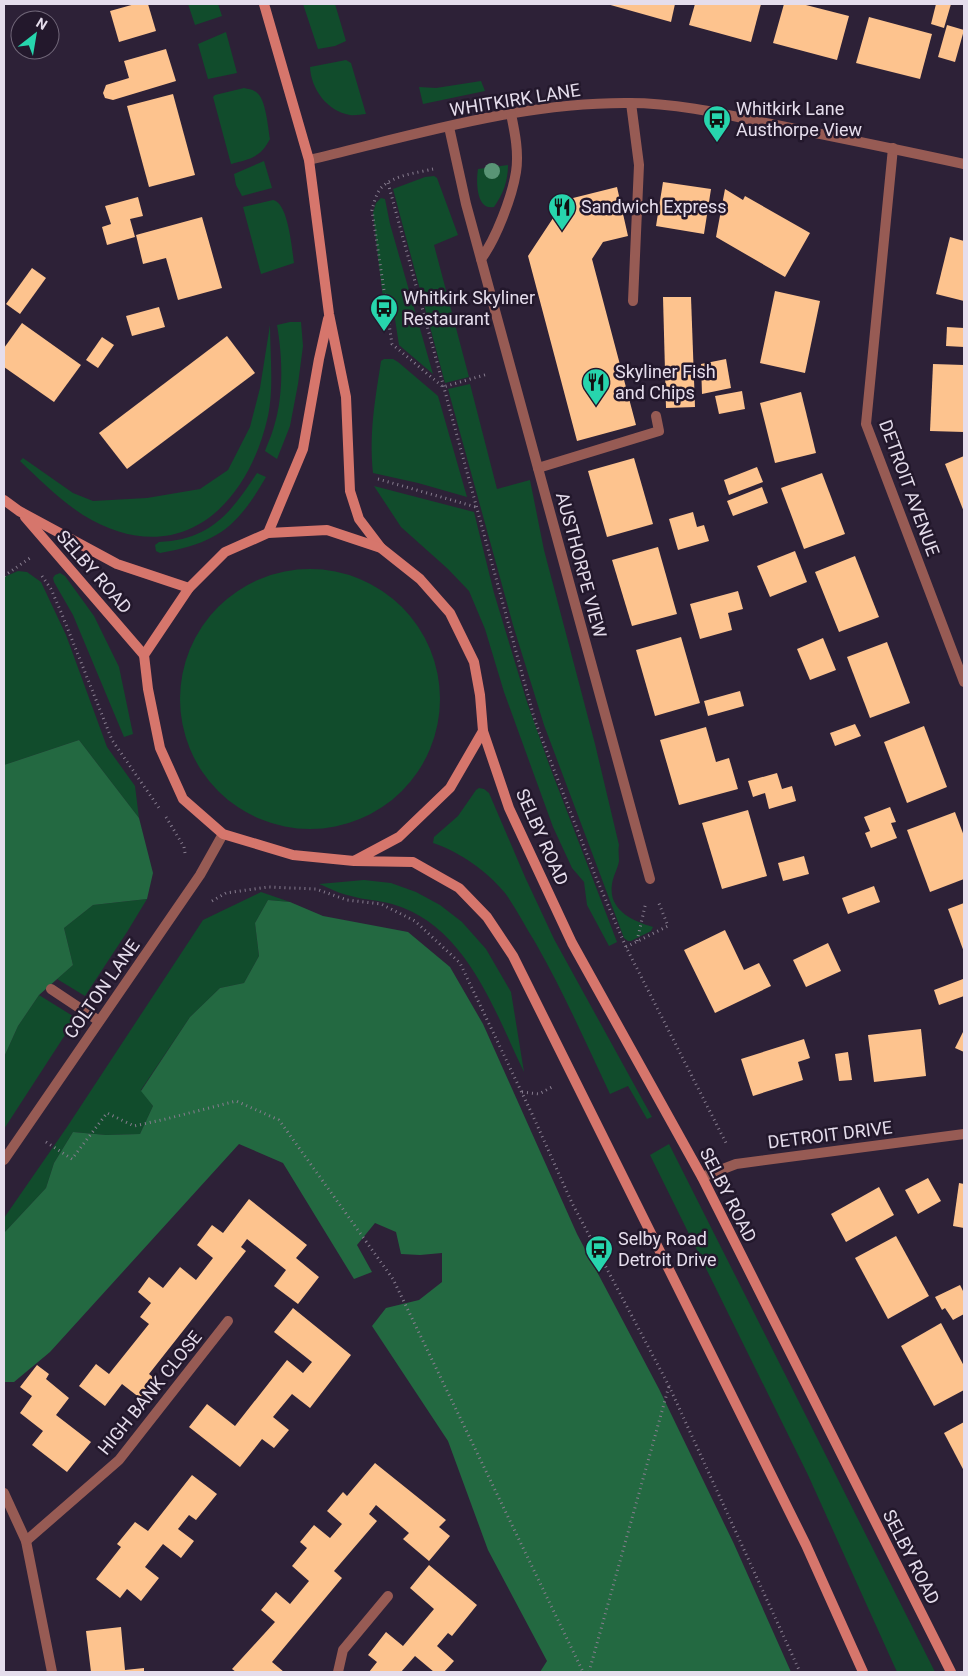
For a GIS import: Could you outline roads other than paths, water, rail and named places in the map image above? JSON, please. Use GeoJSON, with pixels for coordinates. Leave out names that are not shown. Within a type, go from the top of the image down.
{"type":"FeatureCollection","features":[{"type":"Feature","properties":{"kind":"main road"},"geometry":{"type":"LineString","coordinates":[[264,4],[309,160],[329,314],[346,397],[350,491],[359,519],[381,548]]}},
{"type":"Feature","properties":{"kind":"main road"},"geometry":{"type":"LineString","coordinates":[[268,533],[303,449],[329,314]]}},
{"type":"Feature","properties":{"kind":"main road","name":"SELBY ROAD"},"geometry":{"type":"LineString","coordinates":[[4,500],[19,511],[117,564],[189,588]]}},
{"type":"Feature","properties":{"kind":"main road","name":"SELBY ROAD"},"geometry":{"type":"LineString","coordinates":[[19,511],[144,655]]}},
{"type":"Feature","properties":{"kind":"main road"},"geometry":{"type":"LineString","coordinates":[[381,548],[327,530],[268,533],[225,552],[189,588],[144,655],[148,690],[160,748],[183,798],[223,834],[293,855],[354,861],[413,862],[459,888],[487,917],[514,956],[806,1545],[863,1672]]}},
{"type":"Feature","properties":{"kind":"main road","name":"SELBY ROAD"},"geometry":{"type":"LineString","coordinates":[[381,548],[420,579],[450,612],[474,662],[480,695],[483,731],[509,808],[572,943],[702,1177],[951,1672]]}},
{"type":"Feature","properties":{"kind":"main road"},"geometry":{"type":"LineString","coordinates":[[354,861],[399,837],[450,788],[483,731]]}},
{"type":"Feature","properties":{"kind":"street","name":"WHITKIRK LANE"},"geometry":{"type":"LineString","coordinates":[[309,160],[511,114],[554,107],[630,103],[666,105],[701,110],[964,164]]}},
{"type":"Feature","properties":{"kind":"street"},"geometry":{"type":"LineString","coordinates":[[630,103],[640,165],[633,301]]}},
{"type":"Feature","properties":{"kind":"street"},"geometry":{"type":"LineString","coordinates":[[481,259],[488,249],[503,216],[516,172],[516,137],[511,114]]}},
{"type":"Feature","properties":{"kind":"street","name":"AUSTHORPE VIEW"},"geometry":{"type":"LineString","coordinates":[[449,127],[466,204],[650,879]]}},
{"type":"Feature","properties":{"kind":"street","name":"DETROIT AVENUE"},"geometry":{"type":"LineString","coordinates":[[893,148],[866,424],[964,682]]}},
{"type":"Feature","properties":{"kind":"street"},"geometry":{"type":"LineString","coordinates":[[538,468],[659,431],[656,416]]}},
{"type":"Feature","properties":{"kind":"street","name":"COLTON LANE"},"geometry":{"type":"LineString","coordinates":[[4,1160],[200,876],[223,834]]}},
{"type":"Feature","properties":{"kind":"street"},"geometry":{"type":"LineString","coordinates":[[51,989],[99,1022]]}},
{"type":"Feature","properties":{"kind":"street","name":"DETROIT DRIVE"},"geometry":{"type":"LineString","coordinates":[[702,1177],[736,1164],[964,1134]]}},
{"type":"Feature","properties":{"kind":"street","name":"HIGH BANK CLOSE"},"geometry":{"type":"LineString","coordinates":[[26,1541],[119,1460],[228,1321]]}},
{"type":"Feature","properties":{"kind":"street"},"geometry":{"type":"LineString","coordinates":[[4,1493],[26,1541],[52,1672]]}},
{"type":"Feature","properties":{"kind":"street"},"geometry":{"type":"LineString","coordinates":[[338,1672],[343,1650],[388,1596]]}},
{"type":"Feature","properties":{"kind":"place","name":"Whitkirk Lane Austhorpe View"},"geometry":{"type":"Point","coordinates":[717,143]}},
{"type":"Feature","properties":{"kind":"place","name":"Sandwich Express"},"geometry":{"type":"Point","coordinates":[562,231]}},
{"type":"Feature","properties":{"kind":"place","name":"Whitkirk Skyliner Restaurant"},"geometry":{"type":"Point","coordinates":[384,332]}},
{"type":"Feature","properties":{"kind":"place","name":"Skyliner Fish and Chips"},"geometry":{"type":"Point","coordinates":[596,406]}},
{"type":"Feature","properties":{"kind":"place","name":"Selby Road Detroit Drive"},"geometry":{"type":"Point","coordinates":[599,1273]}}]}
